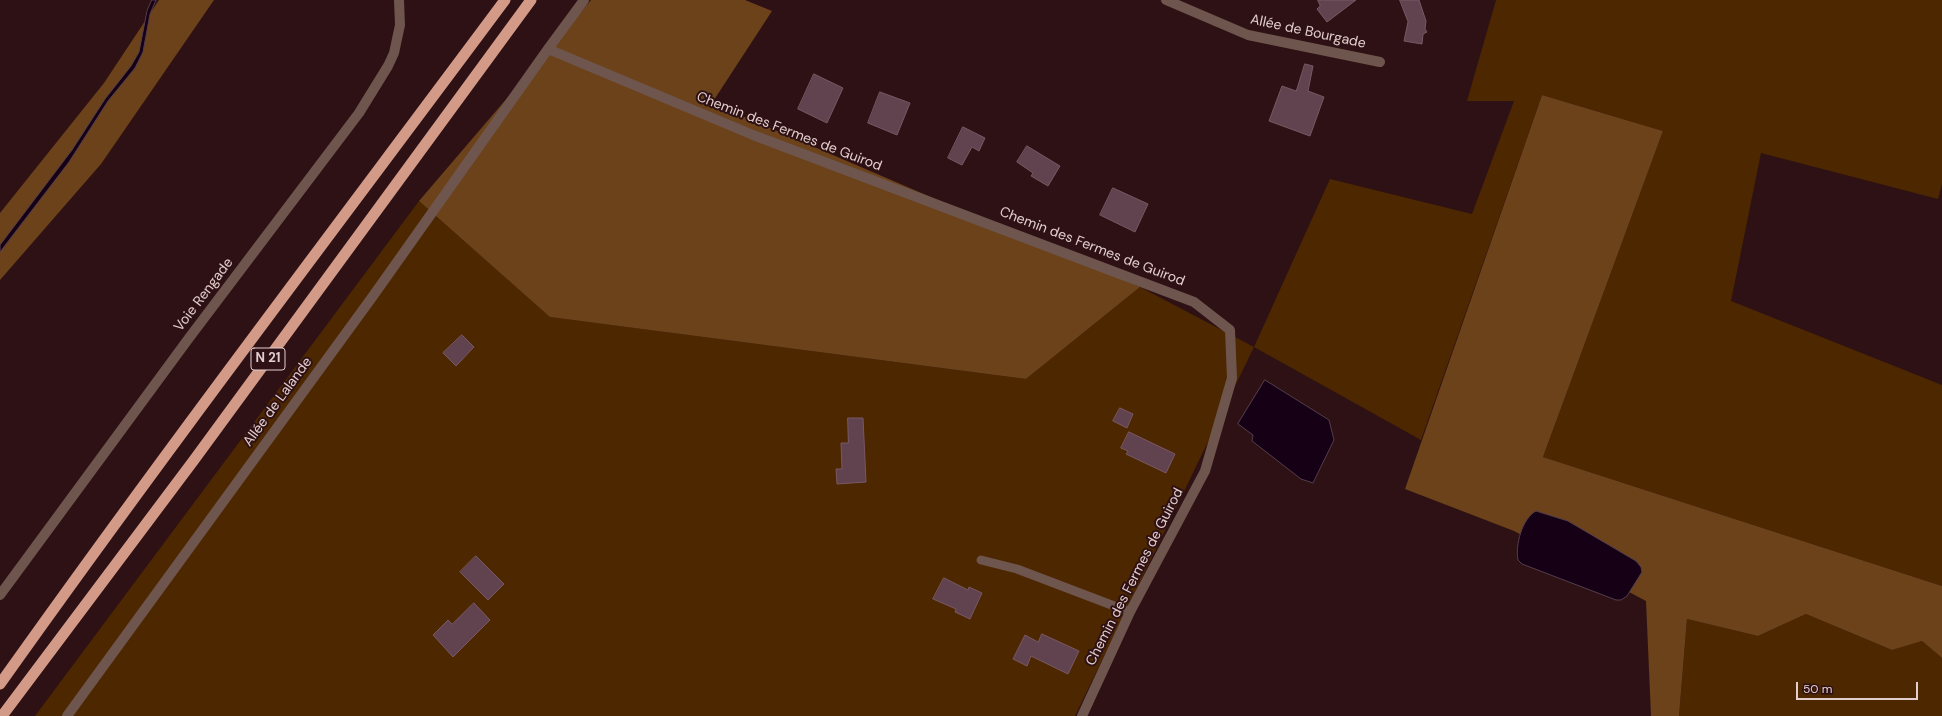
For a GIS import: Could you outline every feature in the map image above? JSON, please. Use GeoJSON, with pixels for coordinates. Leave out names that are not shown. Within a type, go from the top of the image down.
{"type":"FeatureCollection","features":[{"type":"Feature","properties":{"kind":"highway","name":"N 21"},"geometry":{"type":"LineString","coordinates":[[0,684],[204,402],[505,0]]}},
{"type":"Feature","properties":{"kind":"highway","name":"N 21"},"geometry":{"type":"LineString","coordinates":[[2,716],[194,460],[531,0]]}},
{"type":"Feature","properties":{"kind":"street","name":"Voie Rengade"},"geometry":{"type":"LineString","coordinates":[[0,595],[359,113],[388,66],[394,53],[400,25],[399,0]]}},
{"type":"Feature","properties":{"kind":"street","name":"Allée de Lalande"},"geometry":{"type":"LineString","coordinates":[[67,716],[373,296],[509,103],[584,0]]}},
{"type":"Feature","properties":{"kind":"street","name":"Allée de Bourgade"},"geometry":{"type":"LineString","coordinates":[[1166,0],[1248,35],[1380,62]]}},
{"type":"Feature","properties":{"kind":"street","name":"Chemin des Fermes de Guirod"},"geometry":{"type":"LineString","coordinates":[[548,49],[752,135],[1194,302],[1230,330],[1232,378],[1205,471],[1130,612],[1082,716]]}},
{"type":"Feature","properties":{"kind":"lane"},"geometry":{"type":"LineString","coordinates":[[981,560],[1017,569],[1130,612]]}},
{"type":"Feature","properties":{"kind":"shaded area"},"geometry":{"type":"Polygon","coordinates":[[[152,0],[156,0],[150,14],[143,52],[135,68],[108,101],[69,162],[0,252],[0,245],[72,150],[105,99],[131,66],[139,52],[147,11],[152,0]]]}},
{"type":"Feature","properties":{"kind":"shaded area"},"geometry":{"type":"Polygon","coordinates":[[[159,0],[214,0],[101,164],[0,280],[0,213],[104,83],[159,0]]]}},
{"type":"Feature","properties":{"kind":"shaded area"},"geometry":{"type":"Polygon","coordinates":[[[591,0],[745,0],[772,11],[712,103],[1140,287],[1026,379],[550,317],[419,201],[591,0]]]}},
{"type":"Feature","properties":{"kind":"shaded area"},"geometry":{"type":"Polygon","coordinates":[[[1496,0],[1942,0],[1942,184],[1938,199],[1761,153],[1731,301],[1942,385],[1942,586],[1543,457],[1663,131],[1542,95],[1421,440],[1254,347],[1330,179],[1472,214],[1514,101],[1467,101],[1496,0]]]}},
{"type":"Feature","properties":{"kind":"shaded area"},"geometry":{"type":"Polygon","coordinates":[[[1542,95],[1663,131],[1543,457],[1942,586],[1942,658],[1922,641],[1892,650],[1806,614],[1758,636],[1687,619],[1679,716],[1651,716],[1646,601],[1514,531],[1405,489],[1542,95]]]}},
{"type":"Feature","properties":{"kind":"shaded area"},"geometry":{"type":"Polygon","coordinates":[[[419,201],[551,317],[1026,379],[1140,287],[1254,347],[1075,716],[35,716],[419,201]]]}},
{"type":"Feature","properties":{"kind":"shaded area"},"geometry":{"type":"Polygon","coordinates":[[[1265,380],[1329,420],[1334,440],[1313,483],[1301,479],[1252,441],[1253,435],[1238,424],[1265,380]]]}},
{"type":"Feature","properties":{"kind":"shaded area"},"geometry":{"type":"Polygon","coordinates":[[[1536,511],[1568,521],[1636,561],[1641,567],[1642,572],[1627,596],[1621,600],[1616,600],[1522,564],[1518,560],[1517,554],[1519,540],[1523,526],[1536,511]]]}},
{"type":"Feature","properties":{"kind":"shaded area"},"geometry":{"type":"Polygon","coordinates":[[[1806,614],[1892,650],[1922,641],[1942,658],[1942,716],[1679,716],[1687,619],[1758,636],[1806,614]]]}},
{"type":"Feature","properties":{"kind":"building"},"geometry":{"type":"Polygon","coordinates":[[[1318,0],[1356,0],[1327,22],[1317,9],[1320,6],[1318,0]]]}},
{"type":"Feature","properties":{"kind":"building"},"geometry":{"type":"Polygon","coordinates":[[[1400,0],[1419,0],[1426,21],[1425,29],[1427,32],[1423,34],[1422,44],[1404,41],[1408,22],[1400,0]]]}},
{"type":"Feature","properties":{"kind":"building"},"geometry":{"type":"Polygon","coordinates":[[[1305,64],[1313,66],[1308,91],[1324,97],[1310,136],[1269,121],[1282,86],[1296,91],[1305,64]]]}},
{"type":"Feature","properties":{"kind":"building"},"geometry":{"type":"Polygon","coordinates":[[[814,74],[843,88],[827,123],[798,109],[814,74]]]}},
{"type":"Feature","properties":{"kind":"building"},"geometry":{"type":"Polygon","coordinates":[[[880,92],[910,103],[897,135],[868,123],[880,92]]]}},
{"type":"Feature","properties":{"kind":"building"},"geometry":{"type":"Polygon","coordinates":[[[963,127],[985,138],[979,151],[972,147],[962,165],[948,158],[963,127]]]}},
{"type":"Feature","properties":{"kind":"building"},"geometry":{"type":"Polygon","coordinates":[[[1027,146],[1060,166],[1048,186],[1031,176],[1033,173],[1017,162],[1027,146]]]}},
{"type":"Feature","properties":{"kind":"building"},"geometry":{"type":"Polygon","coordinates":[[[1113,188],[1148,204],[1135,232],[1100,215],[1113,188]]]}},
{"type":"Feature","properties":{"kind":"building"},"geometry":{"type":"Polygon","coordinates":[[[462,335],[474,347],[456,366],[443,353],[462,335]]]}},
{"type":"Feature","properties":{"kind":"building"},"geometry":{"type":"Polygon","coordinates":[[[1120,408],[1133,414],[1127,428],[1113,421],[1120,408]]]}},
{"type":"Feature","properties":{"kind":"building"},"geometry":{"type":"Polygon","coordinates":[[[848,418],[863,418],[866,482],[837,484],[836,469],[842,469],[841,443],[848,443],[848,418]]]}},
{"type":"Feature","properties":{"kind":"building"},"geometry":{"type":"Polygon","coordinates":[[[1129,432],[1175,454],[1166,473],[1126,454],[1128,451],[1121,448],[1129,432]]]}},
{"type":"Feature","properties":{"kind":"building"},"geometry":{"type":"Polygon","coordinates":[[[476,556],[504,584],[488,600],[460,572],[476,556]]]}},
{"type":"Feature","properties":{"kind":"building"},"geometry":{"type":"Polygon","coordinates":[[[944,578],[968,590],[969,587],[982,593],[970,619],[955,612],[956,609],[933,599],[944,578]]]}},
{"type":"Feature","properties":{"kind":"building"},"geometry":{"type":"Polygon","coordinates":[[[474,603],[490,620],[453,657],[433,635],[448,620],[452,624],[474,603]]]}},
{"type":"Feature","properties":{"kind":"building"},"geometry":{"type":"Polygon","coordinates":[[[1042,634],[1079,651],[1068,674],[1031,656],[1027,666],[1013,659],[1025,635],[1038,642],[1042,634]]]}}]}
